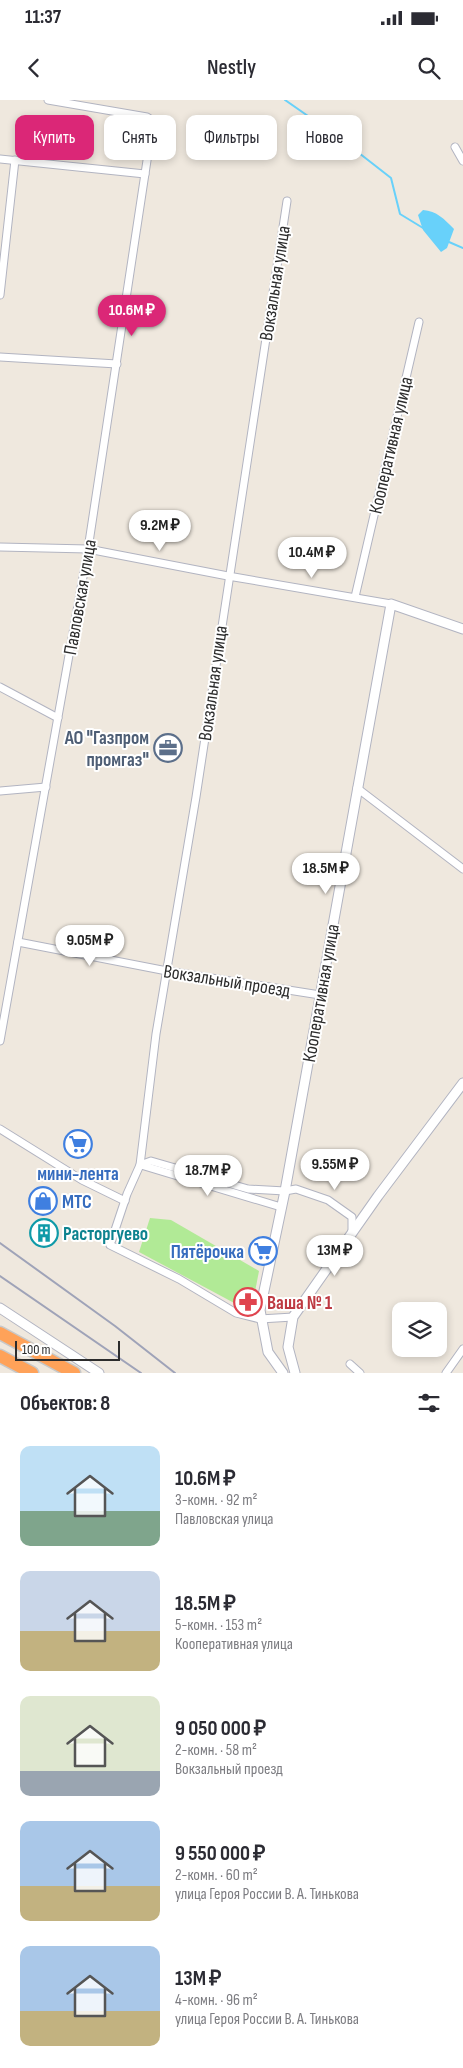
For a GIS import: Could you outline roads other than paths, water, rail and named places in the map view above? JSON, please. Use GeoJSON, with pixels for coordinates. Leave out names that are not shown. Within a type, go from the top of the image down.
{"type":"FeatureCollection","features":[{"type":"Feature","properties":{"kind":"highway"},"geometry":{"type":"LineString","coordinates":[[0,1333],[74,1373]]}},
{"type":"Feature","properties":{"kind":"highway"},"geometry":{"type":"LineString","coordinates":[[0,1356],[32,1373]]}},
{"type":"Feature","properties":{"kind":"street","name":"Павловская улица"},"geometry":{"type":"LineString","coordinates":[[0,1041],[88,549],[153,121],[147,117],[48,100]]}},
{"type":"Feature","properties":{"kind":"street"},"geometry":{"type":"LineString","coordinates":[[455,147],[463,161]]}},
{"type":"Feature","properties":{"kind":"street"},"geometry":{"type":"LineString","coordinates":[[0,159],[146,174]]}},
{"type":"Feature","properties":{"kind":"street"},"geometry":{"type":"LineString","coordinates":[[0,295],[15,160]]}},
{"type":"Feature","properties":{"kind":"street","name":"Вокзальная улица"},"geometry":{"type":"LineString","coordinates":[[260,1319],[236,1313],[179,1280],[110,1245],[124,1202],[140,1165],[156,1034],[196,797],[228,576],[287,201]]}},
{"type":"Feature","properties":{"kind":"street","name":"Кооперативная улица"},"geometry":{"type":"LineString","coordinates":[[356,597],[419,322]]}},
{"type":"Feature","properties":{"kind":"street"},"geometry":{"type":"LineString","coordinates":[[0,357],[116,364]]}},
{"type":"Feature","properties":{"kind":"street"},"geometry":{"type":"LineString","coordinates":[[0,547],[88,549],[228,576],[391,604],[463,629]]}},
{"type":"Feature","properties":{"kind":"street","name":"Кооперативная улица"},"geometry":{"type":"LineString","coordinates":[[283,1373],[268,1352],[260,1319],[261,1300],[285,1191],[391,604]]}},
{"type":"Feature","properties":{"kind":"street"},"geometry":{"type":"LineString","coordinates":[[0,687],[58,718]]}},
{"type":"Feature","properties":{"kind":"street"},"geometry":{"type":"LineString","coordinates":[[0,791],[46,787]]}},
{"type":"Feature","properties":{"kind":"street"},"geometry":{"type":"LineString","coordinates":[[357,788],[463,869]]}},
{"type":"Feature","properties":{"kind":"street","name":"Вокзальный проезд"},"geometry":{"type":"LineString","coordinates":[[18,942],[167,971],[320,995]]}},
{"type":"Feature","properties":{"kind":"street"},"geometry":{"type":"LineString","coordinates":[[295,1373],[288,1347],[293,1317],[352,1232],[463,1083]]}},
{"type":"Feature","properties":{"kind":"street"},"geometry":{"type":"LineString","coordinates":[[0,1129],[82,1180],[124,1202]]}},
{"type":"Feature","properties":{"kind":"street"},"geometry":{"type":"LineString","coordinates":[[140,1165],[151,1161],[248,1189],[285,1191],[296,1189],[336,1204],[352,1217],[352,1232]]}},
{"type":"Feature","properties":{"kind":"street"},"geometry":{"type":"LineString","coordinates":[[140,1165],[281,1207]]}},
{"type":"Feature","properties":{"kind":"street"},"geometry":{"type":"LineString","coordinates":[[0,1308],[99,1373]]}},
{"type":"Feature","properties":{"kind":"street"},"geometry":{"type":"LineString","coordinates":[[260,1319],[293,1317]]}},
{"type":"Feature","properties":{"kind":"street"},"geometry":{"type":"LineString","coordinates":[[446,1373],[463,1349]]}},
{"type":"Feature","properties":{"kind":"street"},"geometry":{"type":"LineString","coordinates":[[350,1364],[360,1373]]}},
{"type":"Feature","properties":{"kind":"water"},"geometry":{"type":"Polygon","coordinates":[[[423,210],[436,214],[454,229],[447,248],[441,252],[423,230],[418,215],[423,210]]]}},
{"type":"Feature","properties":{"kind":"waterway"},"geometry":{"type":"LineString","coordinates":[[285,100],[341,139],[391,178],[400,214],[423,228]]}},
{"type":"Feature","properties":{"kind":"waterway"},"geometry":{"type":"LineString","coordinates":[[449,242],[463,248]]}},
{"type":"Feature","properties":{"kind":"railway"},"geometry":{"type":"LineString","coordinates":[[0,1243],[115,1326],[175,1373]]}},
{"type":"Feature","properties":{"kind":"railway"},"geometry":{"type":"LineString","coordinates":[[0,1276],[141,1373]]}},
{"type":"Feature","properties":{"kind":"place","name":"АО \"Газпром промгаз\""},"geometry":{"type":"Point","coordinates":[168,748]}},
{"type":"Feature","properties":{"kind":"place","name":"мини-лента"},"geometry":{"type":"Point","coordinates":[78,1144]}},
{"type":"Feature","properties":{"kind":"place","name":"МТС"},"geometry":{"type":"Point","coordinates":[43,1201]}},
{"type":"Feature","properties":{"kind":"place","name":"Расторгуево"},"geometry":{"type":"Point","coordinates":[44,1233]}},
{"type":"Feature","properties":{"kind":"place","name":"Пятёрочка"},"geometry":{"type":"Point","coordinates":[263,1251]}},
{"type":"Feature","properties":{"kind":"place","name":"Ваша № 1"},"geometry":{"type":"Point","coordinates":[248,1302]}}]}
